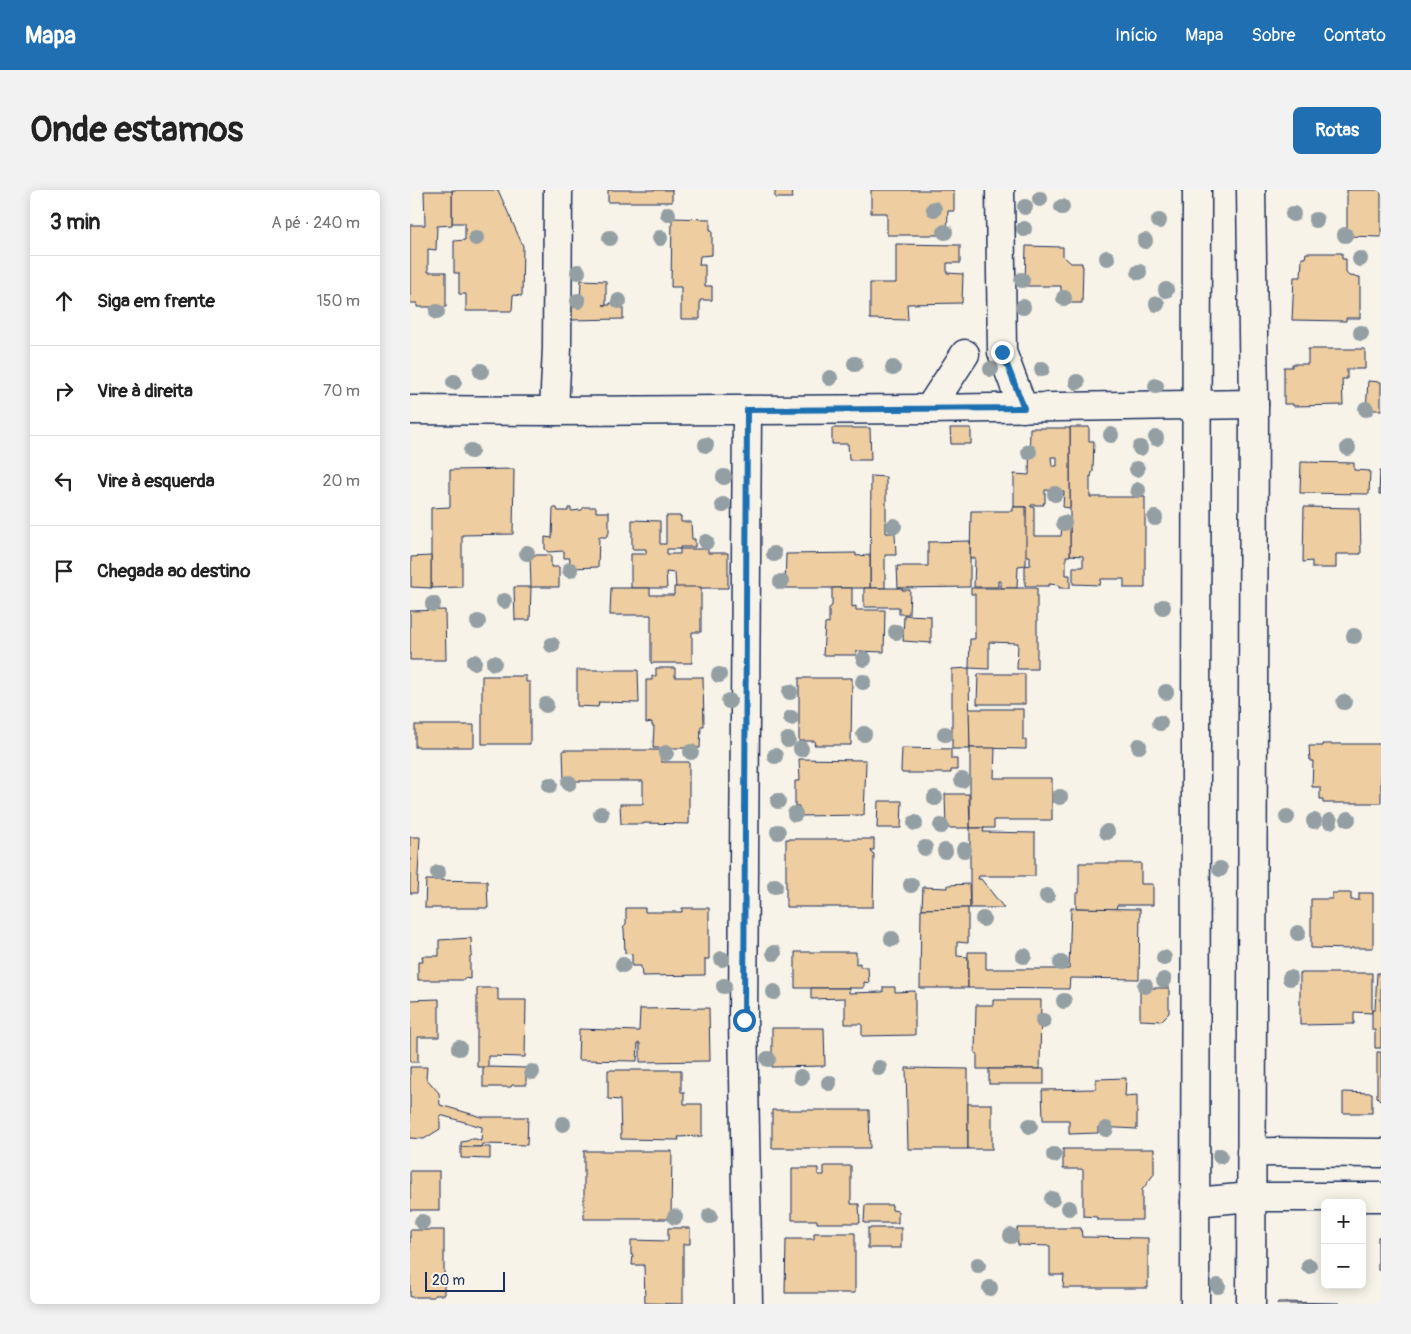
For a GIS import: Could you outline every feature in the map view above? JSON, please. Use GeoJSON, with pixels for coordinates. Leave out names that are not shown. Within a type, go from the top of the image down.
{"type":"FeatureCollection","features":[{"type":"Feature","properties":{"kind":"street"},"geometry":{"type":"LineString","coordinates":[[554,411],[557,348],[558,190]]}},
{"type":"Feature","properties":{"kind":"street"},"geometry":{"type":"LineString","coordinates":[[1000,190],[1002,352],[1024,408]]}},
{"type":"Feature","properties":{"kind":"street"},"geometry":{"type":"LineString","coordinates":[[1195,1304],[1197,190]]}},
{"type":"Feature","properties":{"kind":"street"},"geometry":{"type":"LineString","coordinates":[[1251,190],[1254,404],[1251,1304]]}},
{"type":"Feature","properties":{"kind":"street"},"geometry":{"type":"LineString","coordinates":[[929,409],[965,354]]}},
{"type":"Feature","properties":{"kind":"street"},"geometry":{"type":"LineString","coordinates":[[410,410],[929,409],[1254,404]]}},
{"type":"Feature","properties":{"kind":"street"},"geometry":{"type":"LineString","coordinates":[[747,410],[744,1020],[748,1304]]}},
{"type":"Feature","properties":{"kind":"street"},"geometry":{"type":"LineString","coordinates":[[1251,1152],[1381,1153]]}},
{"type":"Feature","properties":{"kind":"street"},"geometry":{"type":"LineString","coordinates":[[1196,1202],[1251,1198],[1381,1197]]}},
{"type":"Feature","properties":{"kind":"building"},"geometry":{"type":"Polygon","coordinates":[[[452,190],[498,190],[523,246],[522,296],[513,295],[512,311],[466,311],[466,294],[459,294],[459,273],[454,273],[454,241],[465,240],[465,223],[452,223],[452,190]]]}},
{"type":"Feature","properties":{"kind":"building"},"geometry":{"type":"Polygon","coordinates":[[[608,190],[672,190],[672,202],[608,202],[608,190]]]}},
{"type":"Feature","properties":{"kind":"building"},"geometry":{"type":"Polygon","coordinates":[[[775,190],[793,190],[792,198],[775,198],[775,190]]]}},
{"type":"Feature","properties":{"kind":"building"},"geometry":{"type":"Polygon","coordinates":[[[871,190],[954,190],[954,211],[948,211],[947,235],[887,235],[887,213],[871,213],[871,190]]]}},
{"type":"Feature","properties":{"kind":"building"},"geometry":{"type":"Polygon","coordinates":[[[1347,190],[1381,190],[1381,237],[1347,236],[1347,190]]]}},
{"type":"Feature","properties":{"kind":"building"},"geometry":{"type":"Polygon","coordinates":[[[424,191],[452,191],[452,225],[437,226],[436,250],[428,249],[428,272],[446,272],[446,307],[417,307],[417,303],[410,303],[410,225],[425,225],[424,191]]]}},
{"type":"Feature","properties":{"kind":"building"},"geometry":{"type":"Polygon","coordinates":[[[672,218],[710,219],[712,255],[700,256],[699,265],[705,265],[705,286],[712,286],[712,300],[700,300],[700,319],[681,319],[681,287],[671,287],[672,218]]]}},
{"type":"Feature","properties":{"kind":"building"},"geometry":{"type":"Polygon","coordinates":[[[896,244],[960,245],[960,263],[947,263],[947,273],[963,274],[962,303],[907,304],[908,320],[870,319],[870,283],[896,283],[896,244]]]}},
{"type":"Feature","properties":{"kind":"building"},"geometry":{"type":"Polygon","coordinates":[[[1026,246],[1063,247],[1063,256],[1071,263],[1082,263],[1082,303],[1061,303],[1061,286],[1025,286],[1026,246]]]}},
{"type":"Feature","properties":{"kind":"building"},"geometry":{"type":"Polygon","coordinates":[[[1306,253],[1342,253],[1342,259],[1346,259],[1346,273],[1349,276],[1360,277],[1360,318],[1346,318],[1346,321],[1292,320],[1294,277],[1301,277],[1302,258],[1305,258],[1306,253]]]}},
{"type":"Feature","properties":{"kind":"building"},"geometry":{"type":"Polygon","coordinates":[[[581,280],[606,281],[606,305],[610,305],[610,303],[623,303],[623,319],[570,320],[571,304],[580,304],[581,280]]]}},
{"type":"Feature","properties":{"kind":"building"},"geometry":{"type":"Polygon","coordinates":[[[1308,349],[1365,349],[1365,369],[1347,369],[1347,379],[1342,379],[1343,405],[1293,406],[1293,404],[1284,404],[1284,367],[1292,367],[1292,364],[1308,364],[1308,349]]]}},
{"type":"Feature","properties":{"kind":"building"},"geometry":{"type":"Polygon","coordinates":[[[1368,381],[1381,382],[1381,410],[1366,410],[1368,381]]]}},
{"type":"Feature","properties":{"kind":"building"},"geometry":{"type":"Polygon","coordinates":[[[1070,427],[1089,427],[1089,441],[1094,441],[1090,497],[1145,497],[1145,588],[1124,588],[1124,579],[1101,579],[1100,585],[1073,584],[1073,567],[1083,567],[1083,556],[1070,555],[1070,427]]]}},
{"type":"Feature","properties":{"kind":"building"},"geometry":{"type":"Polygon","coordinates":[[[832,428],[870,428],[871,460],[849,460],[848,444],[832,444],[832,428]]]}},
{"type":"Feature","properties":{"kind":"building"},"geometry":{"type":"Polygon","coordinates":[[[950,428],[971,428],[971,444],[951,444],[950,428]]]}},
{"type":"Feature","properties":{"kind":"building"},"geometry":{"type":"Polygon","coordinates":[[[1030,428],[1070,428],[1070,508],[1063,507],[1064,491],[1045,490],[1044,505],[1031,505],[1031,507],[1034,507],[1034,536],[1061,536],[1062,526],[1070,527],[1070,556],[1066,556],[1066,575],[1070,575],[1070,588],[1059,588],[1059,585],[1049,584],[1049,586],[1025,586],[1025,566],[1030,565],[1030,556],[1025,556],[1026,507],[1014,507],[1014,474],[1029,475],[1030,428]],[[1051,457],[1052,466],[1057,466],[1057,457],[1051,457]]]}},
{"type":"Feature","properties":{"kind":"building"},"geometry":{"type":"Polygon","coordinates":[[[1301,462],[1354,463],[1354,470],[1370,471],[1369,494],[1300,493],[1301,462]]]}},
{"type":"Feature","properties":{"kind":"building"},"geometry":{"type":"Polygon","coordinates":[[[514,469],[513,534],[462,535],[462,587],[431,588],[431,508],[450,507],[450,470],[514,469]]]}},
{"type":"Feature","properties":{"kind":"building"},"geometry":{"type":"Polygon","coordinates":[[[1380,471],[1381,494],[1379,494],[1380,471]]]}},
{"type":"Feature","properties":{"kind":"building"},"geometry":{"type":"Polygon","coordinates":[[[871,476],[886,477],[886,533],[895,533],[896,555],[885,555],[885,588],[870,588],[871,476]]]}},
{"type":"Feature","properties":{"kind":"building"},"geometry":{"type":"Polygon","coordinates":[[[584,507],[596,507],[596,512],[609,512],[609,533],[606,537],[599,537],[598,567],[571,568],[569,567],[570,558],[564,558],[564,551],[548,552],[545,549],[545,537],[552,538],[553,508],[557,508],[558,511],[568,511],[568,508],[571,508],[571,511],[582,510],[584,507]]]}},
{"type":"Feature","properties":{"kind":"building"},"geometry":{"type":"Polygon","coordinates":[[[1013,507],[1026,507],[1026,565],[1018,566],[1017,588],[1001,588],[1001,581],[998,581],[998,587],[974,587],[975,558],[970,558],[971,511],[1013,511],[1013,507]]]}},
{"type":"Feature","properties":{"kind":"building"},"geometry":{"type":"Polygon","coordinates":[[[1304,507],[1360,508],[1361,554],[1336,554],[1336,568],[1312,568],[1312,561],[1303,562],[1304,507]]]}},
{"type":"Feature","properties":{"kind":"building"},"geometry":{"type":"Polygon","coordinates":[[[666,516],[681,516],[681,522],[691,522],[692,539],[695,539],[695,547],[680,547],[680,549],[708,549],[708,553],[728,553],[728,588],[676,588],[675,573],[666,572],[667,588],[631,588],[631,554],[646,554],[646,549],[632,549],[632,520],[660,521],[660,544],[666,544],[666,516]],[[667,549],[667,554],[680,554],[680,549],[667,549]]]}},
{"type":"Feature","properties":{"kind":"building"},"geometry":{"type":"Polygon","coordinates":[[[970,541],[970,587],[898,588],[897,566],[928,566],[928,542],[970,541]]]}},
{"type":"Feature","properties":{"kind":"building"},"geometry":{"type":"Polygon","coordinates":[[[856,553],[856,556],[870,555],[870,588],[785,588],[786,554],[856,553]]]}},
{"type":"Feature","properties":{"kind":"building"},"geometry":{"type":"Polygon","coordinates":[[[530,555],[551,555],[551,567],[559,567],[559,587],[531,587],[530,555]]]}},
{"type":"Feature","properties":{"kind":"building"},"geometry":{"type":"Polygon","coordinates":[[[431,556],[431,588],[411,587],[411,557],[431,556]]]}},
{"type":"Feature","properties":{"kind":"building"},"geometry":{"type":"Polygon","coordinates":[[[514,587],[531,587],[530,620],[515,620],[514,587]]]}},
{"type":"Feature","properties":{"kind":"building"},"geometry":{"type":"Polygon","coordinates":[[[674,587],[701,587],[701,632],[692,632],[692,663],[651,663],[651,615],[610,615],[611,588],[650,588],[650,595],[674,595],[674,587]]]}},
{"type":"Feature","properties":{"kind":"building"},"geometry":{"type":"Polygon","coordinates":[[[832,588],[852,588],[852,607],[856,606],[856,610],[885,610],[884,652],[856,651],[856,655],[823,655],[825,624],[829,623],[829,608],[832,606],[832,588]]]}},
{"type":"Feature","properties":{"kind":"building"},"geometry":{"type":"Polygon","coordinates":[[[864,588],[902,588],[902,590],[910,590],[909,614],[899,614],[899,607],[864,607],[864,588]]]}},
{"type":"Feature","properties":{"kind":"building"},"geometry":{"type":"Polygon","coordinates":[[[971,588],[1037,588],[1037,669],[1017,669],[1018,643],[989,642],[989,669],[969,668],[970,639],[975,639],[975,594],[971,594],[971,588]]]}},
{"type":"Feature","properties":{"kind":"building"},"geometry":{"type":"Polygon","coordinates":[[[445,610],[446,660],[410,660],[410,611],[445,610]]]}},
{"type":"Feature","properties":{"kind":"building"},"geometry":{"type":"Polygon","coordinates":[[[904,615],[931,616],[931,643],[903,641],[904,615]]]}},
{"type":"Feature","properties":{"kind":"building"},"geometry":{"type":"Polygon","coordinates":[[[656,668],[675,668],[675,677],[703,677],[704,726],[701,726],[700,748],[653,748],[654,726],[652,726],[652,722],[646,723],[646,680],[652,680],[652,676],[656,676],[656,668]]]}},
{"type":"Feature","properties":{"kind":"building"},"geometry":{"type":"Polygon","coordinates":[[[969,668],[970,749],[952,749],[952,669],[969,668]]]}},
{"type":"Feature","properties":{"kind":"building"},"geometry":{"type":"Polygon","coordinates":[[[577,670],[638,670],[639,703],[599,702],[598,707],[577,706],[577,670]]]}},
{"type":"Feature","properties":{"kind":"building"},"geometry":{"type":"Polygon","coordinates":[[[978,674],[1025,674],[1025,704],[977,704],[978,674]]]}},
{"type":"Feature","properties":{"kind":"building"},"geometry":{"type":"Polygon","coordinates":[[[482,676],[526,676],[526,682],[530,682],[530,744],[482,744],[482,676]]]}},
{"type":"Feature","properties":{"kind":"building"},"geometry":{"type":"Polygon","coordinates":[[[799,678],[852,678],[851,745],[814,745],[815,741],[799,741],[799,678]]]}},
{"type":"Feature","properties":{"kind":"building"},"geometry":{"type":"Polygon","coordinates":[[[969,709],[1023,709],[1023,740],[1026,740],[1026,749],[970,748],[969,709]]]}},
{"type":"Feature","properties":{"kind":"building"},"geometry":{"type":"Polygon","coordinates":[[[415,725],[474,725],[474,747],[415,747],[415,725]]]}},
{"type":"Feature","properties":{"kind":"building"},"geometry":{"type":"Polygon","coordinates":[[[1323,744],[1381,744],[1381,803],[1323,803],[1323,799],[1320,799],[1320,787],[1312,787],[1313,761],[1310,761],[1309,746],[1323,746],[1323,744]]]}},
{"type":"Feature","properties":{"kind":"building"},"geometry":{"type":"Polygon","coordinates":[[[902,748],[951,749],[951,759],[957,759],[957,770],[951,770],[951,773],[902,773],[902,748]]]}},
{"type":"Feature","properties":{"kind":"building"},"geometry":{"type":"Polygon","coordinates":[[[970,748],[995,748],[994,778],[1052,778],[1052,820],[994,820],[994,828],[970,828],[970,748]]]}},
{"type":"Feature","properties":{"kind":"building"},"geometry":{"type":"Polygon","coordinates":[[[563,750],[661,750],[661,762],[689,762],[689,824],[621,824],[620,804],[643,804],[643,781],[564,781],[563,750]]]}},
{"type":"Feature","properties":{"kind":"building"},"geometry":{"type":"Polygon","coordinates":[[[799,759],[865,760],[864,815],[799,816],[799,806],[795,806],[795,781],[800,781],[799,759]]]}},
{"type":"Feature","properties":{"kind":"building"},"geometry":{"type":"Polygon","coordinates":[[[945,794],[969,794],[970,828],[946,828],[945,794]]]}},
{"type":"Feature","properties":{"kind":"building"},"geometry":{"type":"Polygon","coordinates":[[[878,801],[902,801],[901,828],[877,828],[878,801]]]}},
{"type":"Feature","properties":{"kind":"building"},"geometry":{"type":"Polygon","coordinates":[[[970,828],[984,828],[983,832],[1035,833],[1035,876],[979,876],[978,879],[981,879],[1004,908],[970,908],[970,828]]]}},
{"type":"Feature","properties":{"kind":"building"},"geometry":{"type":"Polygon","coordinates":[[[410,837],[420,837],[417,893],[410,893],[410,837]]]}},
{"type":"Feature","properties":{"kind":"building"},"geometry":{"type":"Polygon","coordinates":[[[786,839],[874,839],[874,850],[871,850],[874,854],[873,907],[786,907],[786,839]]]}},
{"type":"Feature","properties":{"kind":"building"},"geometry":{"type":"Polygon","coordinates":[[[1079,863],[1141,863],[1141,884],[1153,884],[1153,905],[1117,905],[1116,909],[1076,908],[1076,893],[1079,893],[1079,863]]]}},
{"type":"Feature","properties":{"kind":"building"},"geometry":{"type":"Polygon","coordinates":[[[426,880],[487,881],[488,908],[425,908],[426,880]]]}},
{"type":"Feature","properties":{"kind":"building"},"geometry":{"type":"Polygon","coordinates":[[[969,884],[970,908],[922,909],[923,887],[948,888],[948,885],[969,884]]]}},
{"type":"Feature","properties":{"kind":"building"},"geometry":{"type":"Polygon","coordinates":[[[1332,893],[1351,893],[1351,900],[1359,900],[1359,893],[1373,893],[1373,948],[1311,948],[1311,899],[1332,899],[1332,893]]]}},
{"type":"Feature","properties":{"kind":"building"},"geometry":{"type":"Polygon","coordinates":[[[626,908],[645,908],[645,912],[682,912],[682,908],[709,908],[709,959],[705,959],[705,975],[642,976],[641,966],[632,966],[632,954],[625,953],[623,927],[626,924],[626,908]]]}},
{"type":"Feature","properties":{"kind":"building"},"geometry":{"type":"Polygon","coordinates":[[[968,908],[968,943],[957,942],[957,956],[968,957],[968,988],[920,988],[921,909],[968,908]]]}},
{"type":"Feature","properties":{"kind":"building"},"geometry":{"type":"Polygon","coordinates":[[[1071,908],[1140,909],[1139,979],[1070,978],[1069,989],[968,988],[968,952],[986,952],[986,969],[1069,969],[1071,908]]]}},
{"type":"Feature","properties":{"kind":"building"},"geometry":{"type":"Polygon","coordinates":[[[471,938],[470,979],[418,980],[418,962],[423,962],[422,956],[439,956],[439,940],[471,938]]]}},
{"type":"Feature","properties":{"kind":"building"},"geometry":{"type":"Polygon","coordinates":[[[795,952],[856,952],[856,964],[860,963],[860,967],[868,967],[869,983],[864,982],[864,988],[795,988],[795,952]]]}},
{"type":"Feature","properties":{"kind":"building"},"geometry":{"type":"Polygon","coordinates":[[[1300,973],[1372,973],[1372,1013],[1354,1012],[1354,1024],[1300,1025],[1300,973]]]}},
{"type":"Feature","properties":{"kind":"building"},"geometry":{"type":"Polygon","coordinates":[[[1377,973],[1381,973],[1381,1048],[1375,1048],[1375,1030],[1372,1030],[1372,1010],[1375,1010],[1377,973]]]}},
{"type":"Feature","properties":{"kind":"building"},"geometry":{"type":"Polygon","coordinates":[[[883,987],[895,987],[895,992],[915,991],[915,1035],[862,1036],[862,1024],[845,1024],[845,998],[811,999],[811,988],[849,988],[849,993],[883,992],[883,987]]]}},
{"type":"Feature","properties":{"kind":"building"},"geometry":{"type":"Polygon","coordinates":[[[477,988],[498,988],[498,1000],[526,1000],[525,1057],[488,1056],[488,1067],[477,1067],[477,988]]]}},
{"type":"Feature","properties":{"kind":"building"},"geometry":{"type":"Polygon","coordinates":[[[1140,988],[1169,988],[1169,1013],[1161,1021],[1140,1020],[1140,988]]]}},
{"type":"Feature","properties":{"kind":"building"},"geometry":{"type":"Polygon","coordinates":[[[439,999],[439,1037],[418,1037],[418,1062],[410,1062],[410,1000],[439,999]]]}},
{"type":"Feature","properties":{"kind":"building"},"geometry":{"type":"Polygon","coordinates":[[[993,1000],[1041,1000],[1040,1069],[977,1069],[977,1054],[975,1053],[976,1005],[993,1005],[993,1000]]]}},
{"type":"Feature","properties":{"kind":"building"},"geometry":{"type":"Polygon","coordinates":[[[709,1008],[710,1061],[640,1062],[640,1043],[638,1043],[637,1061],[578,1060],[579,1029],[639,1031],[640,1009],[709,1008]]]}},
{"type":"Feature","properties":{"kind":"building"},"geometry":{"type":"Polygon","coordinates":[[[772,1028],[824,1028],[825,1066],[772,1067],[772,1028]]]}},
{"type":"Feature","properties":{"kind":"building"},"geometry":{"type":"Polygon","coordinates":[[[1377,1052],[1381,1052],[1381,1101],[1377,1097],[1377,1052]]]}},
{"type":"Feature","properties":{"kind":"building"},"geometry":{"type":"Polygon","coordinates":[[[410,1067],[427,1067],[426,1078],[439,1093],[440,1105],[482,1117],[528,1117],[527,1145],[482,1144],[481,1147],[461,1147],[461,1142],[471,1139],[481,1141],[482,1127],[440,1115],[440,1129],[424,1139],[410,1138],[410,1067]]]}},
{"type":"Feature","properties":{"kind":"building"},"geometry":{"type":"Polygon","coordinates":[[[483,1068],[526,1068],[526,1085],[483,1087],[483,1068]]]}},
{"type":"Feature","properties":{"kind":"building"},"geometry":{"type":"Polygon","coordinates":[[[906,1068],[968,1069],[968,1149],[908,1149],[906,1068]]]}},
{"type":"Feature","properties":{"kind":"building"},"geometry":{"type":"Polygon","coordinates":[[[989,1069],[1044,1069],[1044,1084],[989,1084],[989,1069]]]}},
{"type":"Feature","properties":{"kind":"building"},"geometry":{"type":"Polygon","coordinates":[[[608,1070],[681,1070],[681,1092],[684,1092],[684,1104],[702,1104],[702,1136],[678,1137],[679,1140],[621,1139],[620,1100],[608,1099],[608,1070]]]}},
{"type":"Feature","properties":{"kind":"building"},"geometry":{"type":"Polygon","coordinates":[[[1126,1078],[1125,1096],[1137,1095],[1137,1129],[1098,1127],[1098,1133],[1069,1134],[1069,1120],[1043,1120],[1042,1090],[1096,1089],[1096,1079],[1126,1078]]]}},
{"type":"Feature","properties":{"kind":"building"},"geometry":{"type":"Polygon","coordinates":[[[1343,1092],[1372,1093],[1372,1113],[1343,1113],[1343,1092]]]}},
{"type":"Feature","properties":{"kind":"building"},"geometry":{"type":"Polygon","coordinates":[[[968,1104],[992,1104],[992,1149],[968,1149],[968,1104]]]}},
{"type":"Feature","properties":{"kind":"building"},"geometry":{"type":"Polygon","coordinates":[[[772,1110],[869,1110],[870,1148],[772,1148],[772,1110]]]}},
{"type":"Feature","properties":{"kind":"building"},"geometry":{"type":"Polygon","coordinates":[[[461,1147],[490,1147],[490,1159],[461,1158],[461,1147]]]}},
{"type":"Feature","properties":{"kind":"building"},"geometry":{"type":"Polygon","coordinates":[[[1063,1149],[1154,1149],[1154,1174],[1142,1190],[1142,1220],[1097,1220],[1097,1217],[1083,1216],[1083,1170],[1063,1169],[1063,1149]]]}},
{"type":"Feature","properties":{"kind":"building"},"geometry":{"type":"Polygon","coordinates":[[[584,1151],[672,1151],[671,1219],[584,1219],[584,1151]]]}},
{"type":"Feature","properties":{"kind":"building"},"geometry":{"type":"Polygon","coordinates":[[[824,1166],[851,1166],[851,1204],[859,1204],[860,1223],[817,1223],[817,1220],[792,1220],[792,1168],[818,1168],[818,1175],[824,1175],[824,1166]]]}},
{"type":"Feature","properties":{"kind":"building"},"geometry":{"type":"Polygon","coordinates":[[[410,1171],[439,1171],[439,1210],[410,1210],[410,1171]]]}},
{"type":"Feature","properties":{"kind":"building"},"geometry":{"type":"Polygon","coordinates":[[[865,1205],[892,1205],[892,1210],[898,1211],[898,1223],[864,1223],[865,1205]]]}},
{"type":"Feature","properties":{"kind":"building"},"geometry":{"type":"Polygon","coordinates":[[[668,1228],[690,1228],[690,1244],[683,1244],[683,1304],[645,1303],[644,1265],[632,1265],[631,1240],[668,1241],[668,1228]]]}},
{"type":"Feature","properties":{"kind":"building"},"geometry":{"type":"Polygon","coordinates":[[[868,1228],[901,1228],[901,1248],[868,1248],[868,1228]]]}},
{"type":"Feature","properties":{"kind":"building"},"geometry":{"type":"Polygon","coordinates":[[[1017,1228],[1081,1228],[1082,1237],[1148,1238],[1148,1288],[1063,1288],[1064,1275],[1050,1275],[1050,1246],[1018,1245],[1017,1228]]]}},
{"type":"Feature","properties":{"kind":"building"},"geometry":{"type":"Polygon","coordinates":[[[410,1230],[444,1230],[444,1295],[410,1297],[410,1230]]]}},
{"type":"Feature","properties":{"kind":"building"},"geometry":{"type":"Polygon","coordinates":[[[814,1233],[855,1233],[855,1293],[785,1293],[786,1239],[814,1239],[814,1233]]]}},
{"type":"Feature","properties":{"kind":"building"},"geometry":{"type":"Polygon","coordinates":[[[1378,1237],[1381,1237],[1381,1270],[1378,1270],[1378,1237]]]}},
{"type":"Feature","properties":{"kind":"building"},"geometry":{"type":"Polygon","coordinates":[[[1278,1302],[1339,1303],[1339,1304],[1277,1304],[1278,1302]]]}},
{"type":"Feature","properties":{"kind":"route"},"geometry":{"type":"LineString","coordinates":[[744,1020],[747,410],[1024,408],[1002,352]]}}]}
